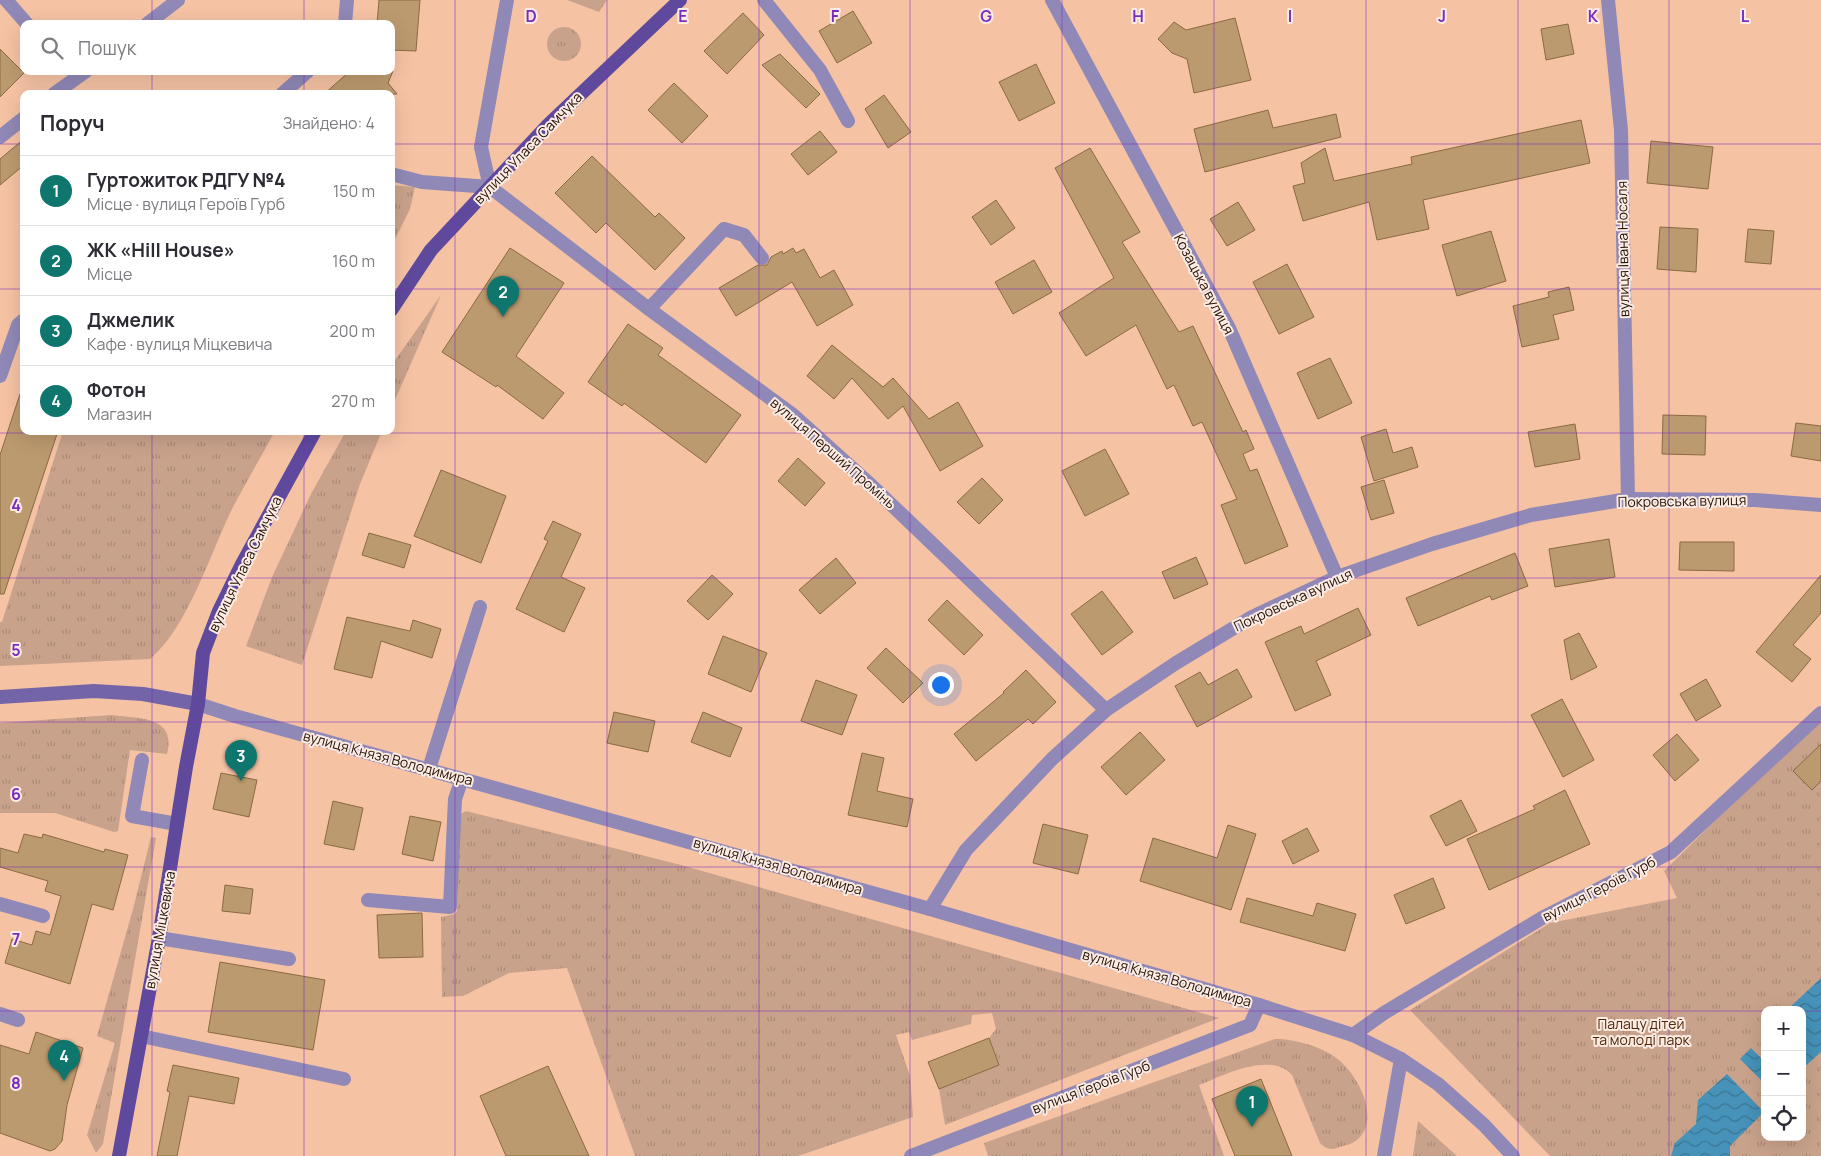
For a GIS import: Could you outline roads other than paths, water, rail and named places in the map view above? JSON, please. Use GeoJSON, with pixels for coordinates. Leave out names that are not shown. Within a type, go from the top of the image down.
{"type":"FeatureCollection","features":[{"type":"Feature","properties":{"kind":"main road","name":"вулиця Уласа Самчука"},"geometry":{"type":"LineString","coordinates":[[395,304],[431,250],[548,124],[680,0]]}},
{"type":"Feature","properties":{"kind":"main road","name":"вулиця Уласа Самчука"},"geometry":{"type":"LineString","coordinates":[[198,704],[203,653],[219,611],[313,435]]}},
{"type":"Feature","properties":{"kind":"main road","name":"вулиця Князя Володимира"},"geometry":{"type":"LineString","coordinates":[[0,697],[94,691],[143,694],[198,704]]}},
{"type":"Feature","properties":{"kind":"main road","name":"вулиця Міцкевича"},"geometry":{"type":"LineString","coordinates":[[119,1156],[159,938],[198,704]]}},
{"type":"Feature","properties":{"kind":"street"},"geometry":{"type":"LineString","coordinates":[[6,0],[24,20]]}},
{"type":"Feature","properties":{"kind":"street"},"geometry":{"type":"LineString","coordinates":[[152,20],[178,0]]}},
{"type":"Feature","properties":{"kind":"street"},"geometry":{"type":"LineString","coordinates":[[345,20],[347,0]]}},
{"type":"Feature","properties":{"kind":"street"},"geometry":{"type":"LineString","coordinates":[[395,175],[422,182],[490,187],[481,147],[507,0]]}},
{"type":"Feature","properties":{"kind":"street"},"geometry":{"type":"LineString","coordinates":[[764,0],[820,70],[848,121]]}},
{"type":"Feature","properties":{"kind":"street","name":"Козацька вулиця"},"geometry":{"type":"LineString","coordinates":[[1052,0],[1229,328],[1337,577]]}},
{"type":"Feature","properties":{"kind":"street","name":"вулиця Івана Носаля"},"geometry":{"type":"LineString","coordinates":[[1608,0],[1621,130],[1628,499]]}},
{"type":"Feature","properties":{"kind":"street"},"geometry":{"type":"LineString","coordinates":[[58,90],[75,75]]}},
{"type":"Feature","properties":{"kind":"street"},"geometry":{"type":"LineString","coordinates":[[287,90],[303,75]]}},
{"type":"Feature","properties":{"kind":"street"},"geometry":{"type":"LineString","coordinates":[[0,137],[20,121]]}},
{"type":"Feature","properties":{"kind":"street","name":"вулиця Перший Промінь"},"geometry":{"type":"LineString","coordinates":[[490,187],[649,309],[793,415],[880,493],[1106,710]]}},
{"type":"Feature","properties":{"kind":"street"},"geometry":{"type":"LineString","coordinates":[[649,309],[724,229],[744,236],[762,258]]}},
{"type":"Feature","properties":{"kind":"street"},"geometry":{"type":"LineString","coordinates":[[0,376],[20,329]]}},
{"type":"Feature","properties":{"kind":"street","name":"Покровська вулиця"},"geometry":{"type":"LineString","coordinates":[[930,908],[966,850],[1052,759],[1106,710],[1176,663],[1252,617],[1337,577],[1432,544],[1531,515],[1628,499],[1755,500],[1821,505]]}},
{"type":"Feature","properties":{"kind":"street"},"geometry":{"type":"LineString","coordinates":[[429,769],[480,607]]}},
{"type":"Feature","properties":{"kind":"street","name":"вулиця Князя Володимира"},"geometry":{"type":"LineString","coordinates":[[198,704],[235,716],[930,908],[1259,1004],[1353,1035],[1401,1059],[1438,1084],[1484,1125],[1513,1156]]}},
{"type":"Feature","properties":{"kind":"street","name":"вулиця Героїв Гурб"},"geometry":{"type":"LineString","coordinates":[[1353,1035],[1391,1009],[1542,918],[1671,852],[1821,713]]}},
{"type":"Feature","properties":{"kind":"street"},"geometry":{"type":"LineString","coordinates":[[142,760],[132,816],[177,824]]}},
{"type":"Feature","properties":{"kind":"street"},"geometry":{"type":"LineString","coordinates":[[368,900],[450,907],[455,799],[462,778]]}},
{"type":"Feature","properties":{"kind":"street"},"geometry":{"type":"LineString","coordinates":[[0,904],[43,916]]}},
{"type":"Feature","properties":{"kind":"street"},"geometry":{"type":"LineString","coordinates":[[159,938],[289,959]]}},
{"type":"Feature","properties":{"kind":"street","name":"вулиця Героїв Гурб"},"geometry":{"type":"LineString","coordinates":[[911,1156],[1250,1025],[1259,1004]]}},
{"type":"Feature","properties":{"kind":"street"},"geometry":{"type":"LineString","coordinates":[[0,1014],[18,1020]]}},
{"type":"Feature","properties":{"kind":"street"},"geometry":{"type":"LineString","coordinates":[[141,1036],[344,1079]]}},
{"type":"Feature","properties":{"kind":"street"},"geometry":{"type":"LineString","coordinates":[[1384,1156],[1401,1059]]}},
{"type":"Feature","properties":{"kind":"water"},"geometry":{"type":"Polygon","coordinates":[[[1821,978],[1821,1052],[1806,1065],[1806,1006],[1791,1006],[1821,978]]]}},
{"type":"Feature","properties":{"kind":"water"},"geometry":{"type":"Polygon","coordinates":[[[1751,1048],[1761,1058],[1761,1080],[1740,1059],[1751,1048]]]}},
{"type":"Feature","properties":{"kind":"water"},"geometry":{"type":"Polygon","coordinates":[[[1727,1074],[1761,1109],[1761,1115],[1730,1146],[1730,1156],[1671,1156],[1675,1143],[1696,1124],[1698,1100],[1727,1074]]]}},
{"type":"Feature","properties":{"kind":"place","name":"ЖК «Hill House»"},"geometry":{"type":"Point","coordinates":[503,317]}},
{"type":"Feature","properties":{"kind":"place","name":"Джмелик"},"geometry":{"type":"Point","coordinates":[241,781]}},
{"type":"Feature","properties":{"kind":"place","name":"Фотон"},"geometry":{"type":"Point","coordinates":[64,1081]}},
{"type":"Feature","properties":{"kind":"place","name":"Гуртожиток РДГУ №4"},"geometry":{"type":"Point","coordinates":[1252,1127]}},
{"type":"Feature","properties":{"kind":"park label","name":"Палацу дітей та молоді парк"},"geometry":{"type":"Point","coordinates":[1641,1032]}}]}
